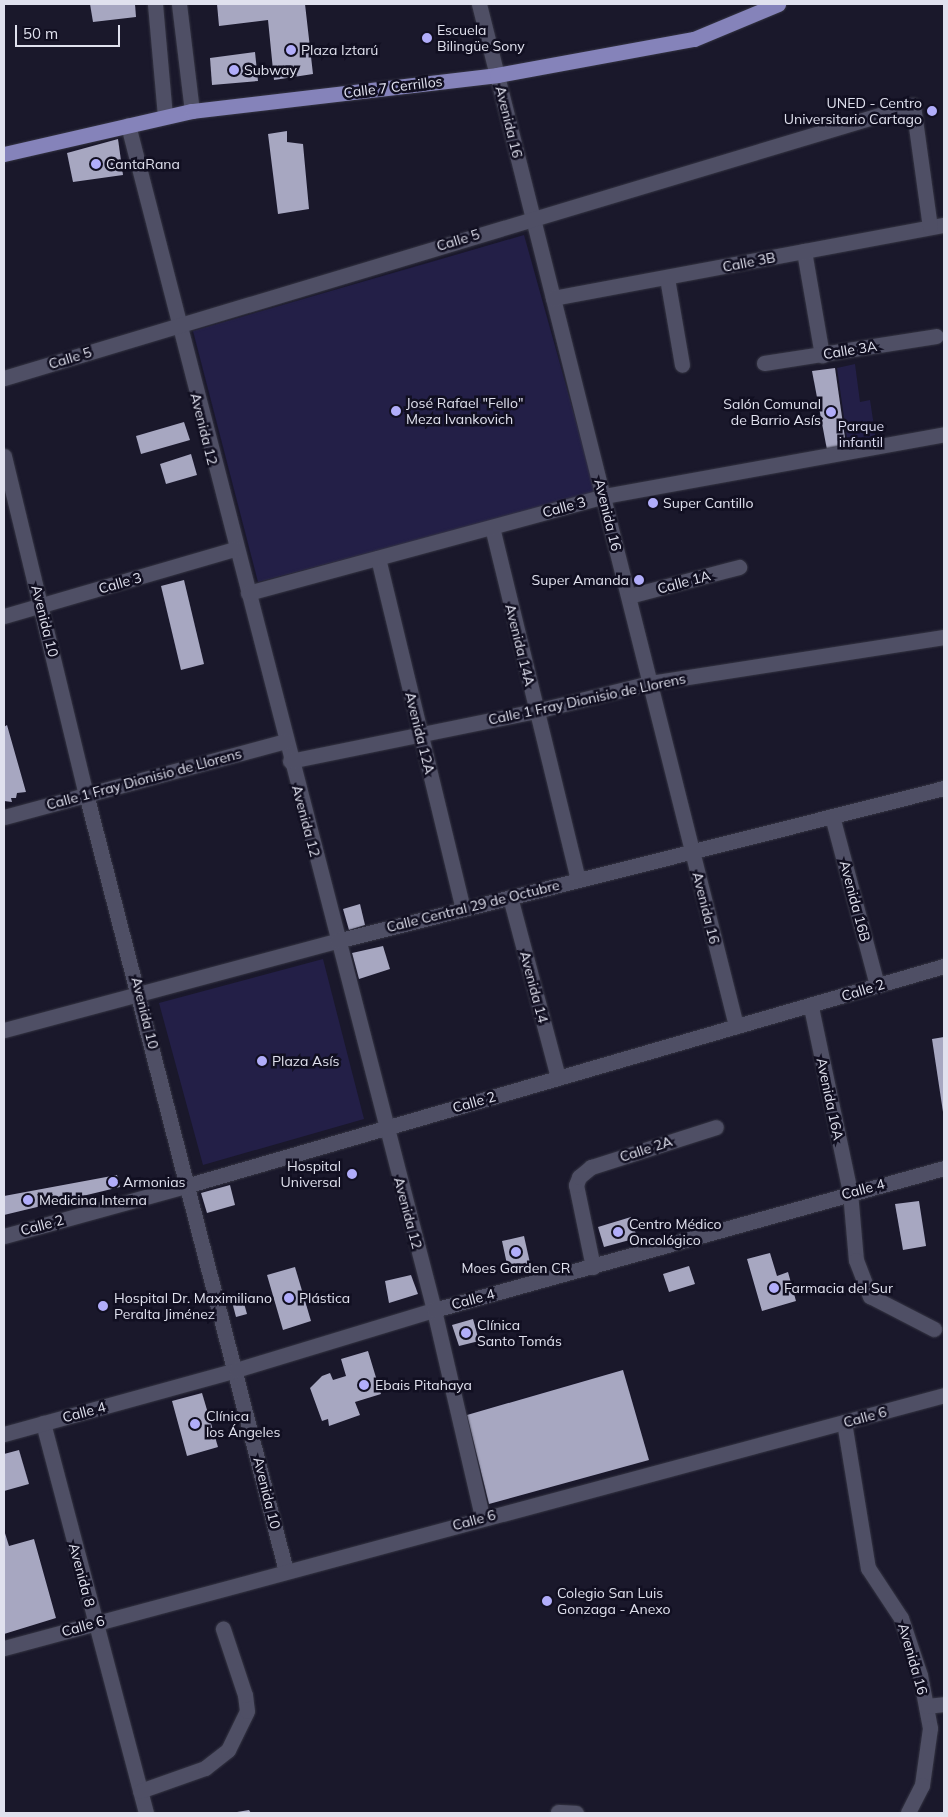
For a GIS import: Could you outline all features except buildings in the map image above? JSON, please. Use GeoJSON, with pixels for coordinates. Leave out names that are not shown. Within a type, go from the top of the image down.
{"type":"FeatureCollection","features":[{"type":"Feature","properties":{"kind":"main road","name":"Calle 7 Cerrillos"},"geometry":{"type":"LineString","coordinates":[[4,154],[192,111],[497,75],[694,39],[778,4]]}},
{"type":"Feature","properties":{"kind":"street"},"geometry":{"type":"LineString","coordinates":[[154,4],[165,117]]}},
{"type":"Feature","properties":{"kind":"street"},"geometry":{"type":"LineString","coordinates":[[178,4],[192,111]]}},
{"type":"Feature","properties":{"kind":"street","name":"Avenida 16"},"geometry":{"type":"LineString","coordinates":[[479,4],[736,1026]]}},
{"type":"Feature","properties":{"kind":"street","name":"Calle 5"},"geometry":{"type":"LineString","coordinates":[[4,378],[533,217],[913,105],[937,226]]}},
{"type":"Feature","properties":{"kind":"street","name":"Avenida 12"},"geometry":{"type":"LineString","coordinates":[[128,125],[235,549],[434,1310],[482,1517]]}},
{"type":"Feature","properties":{"kind":"street","name":"Calle 3B"},"geometry":{"type":"LineString","coordinates":[[553,298],[937,226]]}},
{"type":"Feature","properties":{"kind":"street"},"geometry":{"type":"LineString","coordinates":[[804,251],[822,355]]}},
{"type":"Feature","properties":{"kind":"street"},"geometry":{"type":"LineString","coordinates":[[667,278],[682,365]]}},
{"type":"Feature","properties":{"kind":"street","name":"Calle 3A"},"geometry":{"type":"LineString","coordinates":[[764,363],[936,336]]}},
{"type":"Feature","properties":{"kind":"street","name":"Calle 3"},"geometry":{"type":"LineString","coordinates":[[248,593],[604,496],[944,434]]}},
{"type":"Feature","properties":{"kind":"street","name":"Avenida 10"},"geometry":{"type":"LineString","coordinates":[[4,456],[42,606],[86,794],[140,993],[286,1571]]}},
{"type":"Feature","properties":{"kind":"street","name":"Avenida 14A"},"geometry":{"type":"LineString","coordinates":[[492,527],[578,880]]}},
{"type":"Feature","properties":{"kind":"street","name":"Calle 3"},"geometry":{"type":"LineString","coordinates":[[4,616],[235,549]]}},
{"type":"Feature","properties":{"kind":"street","name":"Avenida 12A"},"geometry":{"type":"LineString","coordinates":[[378,558],[463,909]]}},
{"type":"Feature","properties":{"kind":"street","name":"Calle 1A"},"geometry":{"type":"LineString","coordinates":[[628,596],[738,567]]}},
{"type":"Feature","properties":{"kind":"street","name":"Calle 1 Fray Dionisio de Llorens"},"geometry":{"type":"LineString","coordinates":[[290,760],[536,711],[650,683],[944,637]]}},
{"type":"Feature","properties":{"kind":"street","name":"Calle 1 Fray Dionisio de Llorens"},"geometry":{"type":"LineString","coordinates":[[4,817],[285,741]]}},
{"type":"Feature","properties":{"kind":"street","name":"Calle Central 29 de Octubre"},"geometry":{"type":"LineString","coordinates":[[4,1030],[337,940],[944,788]]}},
{"type":"Feature","properties":{"kind":"street","name":"Avenida 16B"},"geometry":{"type":"LineString","coordinates":[[832,816],[877,985]]}},
{"type":"Feature","properties":{"kind":"street","name":"Avenida 14"},"geometry":{"type":"LineString","coordinates":[[510,897],[558,1078]]}},
{"type":"Feature","properties":{"kind":"street","name":"Calle 2"},"geometry":{"type":"LineString","coordinates":[[4,1236],[189,1186],[736,1026],[811,1007],[877,985],[944,966]]}},
{"type":"Feature","properties":{"kind":"street","name":"Avenida 16A"},"geometry":{"type":"LineString","coordinates":[[811,1007],[850,1192],[856,1260],[870,1296],[934,1329]]}},
{"type":"Feature","properties":{"kind":"street","name":"Calle 2A"},"geometry":{"type":"LineString","coordinates":[[593,1267],[576,1185],[579,1177],[591,1167],[716,1127]]}},
{"type":"Feature","properties":{"kind":"street","name":"Calle 4"},"geometry":{"type":"LineString","coordinates":[[4,1434],[236,1370],[434,1310],[593,1267],[850,1192],[944,1168]]}},
{"type":"Feature","properties":{"kind":"street","name":"Calle 6"},"geometry":{"type":"LineString","coordinates":[[4,1648],[94,1622],[185,1590],[286,1571],[482,1517],[944,1395]]}},
{"type":"Feature","properties":{"kind":"street","name":"Avenida 16"},"geometry":{"type":"LineString","coordinates":[[844,1422],[868,1568],[902,1618],[920,1676],[930,1728],[922,1785],[908,1813]]}},
{"type":"Feature","properties":{"kind":"street","name":"Avenida 8"},"geometry":{"type":"LineString","coordinates":[[43,1423],[94,1622],[146,1813]]}},
{"type":"Feature","properties":{"kind":"street"},"geometry":{"type":"LineString","coordinates":[[140,1791],[205,1768],[228,1750],[247,1711],[223,1629]]}},
{"type":"Feature","properties":{"kind":"street"},"geometry":{"type":"LineString","coordinates":[[926,1706],[944,1704]]}},
{"type":"Feature","properties":{"kind":"street"},"geometry":{"type":"LineString","coordinates":[[558,1812],[576,1813]]}},
{"type":"Feature","properties":{"kind":"green space"},"geometry":{"type":"Polygon","coordinates":[[[524,235],[596,493],[258,582],[193,331],[524,235]]]}},
{"type":"Feature","properties":{"kind":"green space","name":"Parque infantil"},"geometry":{"type":"Polygon","coordinates":[[[855,364],[860,402],[870,400],[877,446],[849,452],[837,368],[855,364]]]}},
{"type":"Feature","properties":{"kind":"green space","name":"Plaza Asís"},"geometry":{"type":"Polygon","coordinates":[[[323,959],[364,1119],[203,1165],[159,1003],[323,959]]]}},
{"type":"Feature","properties":{"kind":"place","name":"Escuela Bilingüe Sony"},"geometry":{"type":"Point","coordinates":[427,38]}},
{"type":"Feature","properties":{"kind":"place","name":"Plaza Iztarú"},"geometry":{"type":"Point","coordinates":[291,50]}},
{"type":"Feature","properties":{"kind":"place","name":"Subway"},"geometry":{"type":"Point","coordinates":[234,70]}},
{"type":"Feature","properties":{"kind":"place","name":"UNED - Centro Universitario Cartago"},"geometry":{"type":"Point","coordinates":[932,111]}},
{"type":"Feature","properties":{"kind":"place","name":"CantaRana"},"geometry":{"type":"Point","coordinates":[96,164]}},
{"type":"Feature","properties":{"kind":"place","name":"José Rafael \"Fello\" Meza Ivankovich"},"geometry":{"type":"Point","coordinates":[396,411]}},
{"type":"Feature","properties":{"kind":"place","name":"Salón Comunal de Barrio Asís"},"geometry":{"type":"Point","coordinates":[831,412]}},
{"type":"Feature","properties":{"kind":"place","name":"Super Cantillo"},"geometry":{"type":"Point","coordinates":[653,503]}},
{"type":"Feature","properties":{"kind":"place","name":"Super Amanda"},"geometry":{"type":"Point","coordinates":[639,580]}},
{"type":"Feature","properties":{"kind":"place","name":"Plaza Asís"},"geometry":{"type":"Point","coordinates":[262,1061]}},
{"type":"Feature","properties":{"kind":"place","name":"Hospital Universal"},"geometry":{"type":"Point","coordinates":[352,1174]}},
{"type":"Feature","properties":{"kind":"place","name":"Armonias"},"geometry":{"type":"Point","coordinates":[113,1182]}},
{"type":"Feature","properties":{"kind":"place","name":"Medicina Interna"},"geometry":{"type":"Point","coordinates":[28,1200]}},
{"type":"Feature","properties":{"kind":"place","name":"Centro Médico Oncológico"},"geometry":{"type":"Point","coordinates":[618,1232]}},
{"type":"Feature","properties":{"kind":"place","name":"Moes Garden CR"},"geometry":{"type":"Point","coordinates":[516,1252]}},
{"type":"Feature","properties":{"kind":"place","name":"Farmacia del Sur"},"geometry":{"type":"Point","coordinates":[774,1288]}},
{"type":"Feature","properties":{"kind":"place","name":"Plástica"},"geometry":{"type":"Point","coordinates":[289,1298]}},
{"type":"Feature","properties":{"kind":"place","name":"Hospital Dr. Maximiliano Peralta Jiménez"},"geometry":{"type":"Point","coordinates":[103,1306]}},
{"type":"Feature","properties":{"kind":"place","name":"Clínica Santo Tomás"},"geometry":{"type":"Point","coordinates":[466,1333]}},
{"type":"Feature","properties":{"kind":"place","name":"Ebais Pitahaya"},"geometry":{"type":"Point","coordinates":[364,1385]}},
{"type":"Feature","properties":{"kind":"place","name":"Clínica los Ángeles"},"geometry":{"type":"Point","coordinates":[195,1424]}},
{"type":"Feature","properties":{"kind":"place","name":"Colegio San Luis Gonzaga - Anexo"},"geometry":{"type":"Point","coordinates":[547,1601]}}]}
